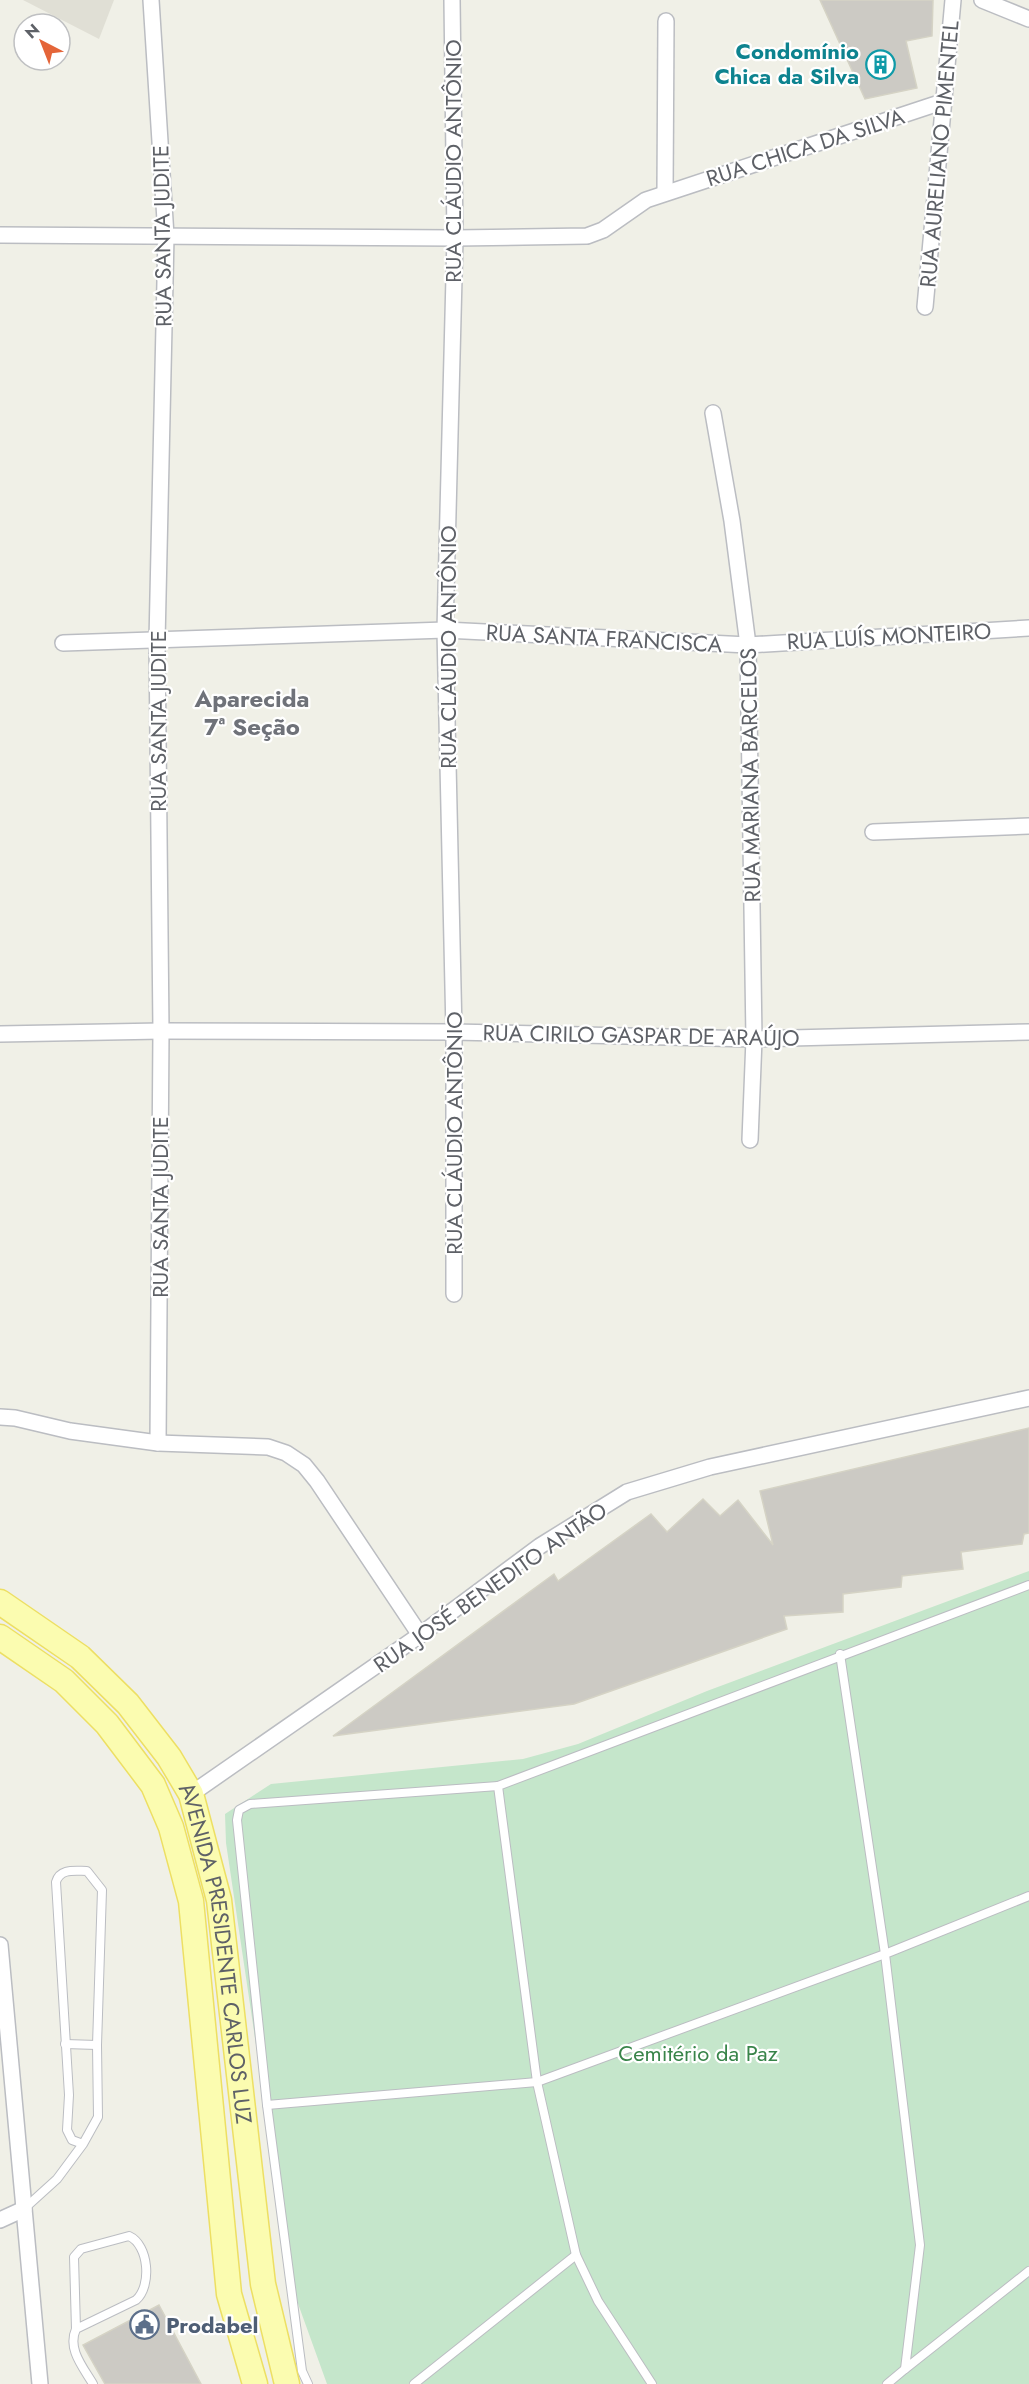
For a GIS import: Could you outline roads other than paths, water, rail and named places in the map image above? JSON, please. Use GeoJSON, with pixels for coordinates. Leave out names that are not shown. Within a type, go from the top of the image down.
{"type":"FeatureCollection","features":[{"type":"Feature","properties":{"kind":"main road","name":"AVENIDA PRESIDENTE CARLOS LUZ"},"geometry":{"type":"LineString","coordinates":[[0,1602],[80,1658],[128,1704],[169,1757],[191,1794],[219,1900],[263,2284],[287,2384]]}},
{"type":"Feature","properties":{"kind":"main road","name":"AVENIDA PRESIDENTE CARLOS LUZ"},"geometry":{"type":"LineString","coordinates":[[0,1637],[64,1681],[107,1724],[153,1785],[171,1827],[190,1900],[229,2294],[255,2384]]}},
{"type":"Feature","properties":{"kind":"street","name":"RUA SANTA JUDITE"},"geometry":{"type":"LineString","coordinates":[[151,0],[166,236],[157,640],[161,1031],[158,1443]]}},
{"type":"Feature","properties":{"kind":"street","name":"RUA CLÁUDIO ANTÔNIO"},"geometry":{"type":"LineString","coordinates":[[452,0],[455,238],[445,630],[454,1032],[454,1293]]}},
{"type":"Feature","properties":{"kind":"street","name":"RUA AURELIANO PIMENTEL"},"geometry":{"type":"LineString","coordinates":[[926,307],[953,0]]}},
{"type":"Feature","properties":{"kind":"street"},"geometry":{"type":"LineString","coordinates":[[982,0],[1029,19]]}},
{"type":"Feature","properties":{"kind":"street"},"geometry":{"type":"LineString","coordinates":[[666,21],[666,193]]}},
{"type":"Feature","properties":{"kind":"street","name":"RUA CHICA DA SILVA"},"geometry":{"type":"LineString","coordinates":[[0,235],[455,238],[587,236],[603,230],[646,200],[945,101]]}},
{"type":"Feature","properties":{"kind":"street","name":"RUA MARIANA BARCELOS"},"geometry":{"type":"LineString","coordinates":[[713,413],[732,521],[748,645],[754,1039],[750,1140]]}},
{"type":"Feature","properties":{"kind":"street","name":"RUA LUÍS MONTEIRO"},"geometry":{"type":"LineString","coordinates":[[748,645],[1029,628]]}},
{"type":"Feature","properties":{"kind":"street","name":"RUA SANTA FRANCISCA"},"geometry":{"type":"LineString","coordinates":[[63,643],[445,630],[748,645]]}},
{"type":"Feature","properties":{"kind":"street"},"geometry":{"type":"LineString","coordinates":[[873,832],[1029,826]]}},
{"type":"Feature","properties":{"kind":"street","name":"RUA CIRILO GASPAR DE ARAÚJO"},"geometry":{"type":"LineString","coordinates":[[0,1034],[161,1031],[454,1032],[754,1039],[1029,1032]]}},
{"type":"Feature","properties":{"kind":"street","name":"RUA JOSÉ BENEDITO ANTÃO"},"geometry":{"type":"LineString","coordinates":[[191,1794],[420,1635],[540,1546],[627,1492],[710,1467],[1029,1398]]}},
{"type":"Feature","properties":{"kind":"street"},"geometry":{"type":"LineString","coordinates":[[0,1417],[15,1418],[70,1431],[158,1443],[268,1447],[286,1453],[304,1465],[420,1635]]}},
{"type":"Feature","properties":{"kind":"street"},"geometry":{"type":"LineString","coordinates":[[0,1945],[40,2384]]}},
{"type":"Feature","properties":{"kind":"street"},"geometry":{"type":"LineString","coordinates":[[0,2220],[24,2209]]}},
{"type":"Feature","properties":{"kind":"lane"},"geometry":{"type":"LineString","coordinates":[[308,2384],[302,2371],[267,2105],[237,1820],[239,1810],[250,1804],[498,1786],[840,1654],[1029,1585]]}},
{"type":"Feature","properties":{"kind":"lane"},"geometry":{"type":"LineString","coordinates":[[840,1654],[885,1954],[920,2245],[905,2369]]}},
{"type":"Feature","properties":{"kind":"lane"},"geometry":{"type":"LineString","coordinates":[[498,1786],[537,2082],[576,2255],[598,2301],[652,2384]]}},
{"type":"Feature","properties":{"kind":"lane"},"geometry":{"type":"LineString","coordinates":[[24,2209],[57,2179],[83,2144],[98,2116],[97,2045],[102,1890],[87,1871],[65,1871],[58,1876],[56,1882],[69,2095],[67,2130],[72,2140],[83,2144]]}},
{"type":"Feature","properties":{"kind":"lane"},"geometry":{"type":"LineString","coordinates":[[267,2105],[537,2082],[885,1954],[1029,1896]]}},
{"type":"Feature","properties":{"kind":"lane"},"geometry":{"type":"LineString","coordinates":[[65,2044],[97,2045]]}},
{"type":"Feature","properties":{"kind":"lane"},"geometry":{"type":"LineString","coordinates":[[76,2329],[136,2300],[143,2294],[146,2285],[142,2247],[136,2239],[129,2236],[77,2252],[74,2257],[76,2329],[72,2338],[72,2347],[93,2384]]}},
{"type":"Feature","properties":{"kind":"lane"},"geometry":{"type":"LineString","coordinates":[[414,2384],[576,2255]]}},
{"type":"Feature","properties":{"kind":"lane"},"geometry":{"type":"LineString","coordinates":[[887,2384],[1029,2271]]}},
{"type":"Feature","properties":{"kind":"place","name":"Condomínio Chica da Silva"},"geometry":{"type":"Point","coordinates":[880,64]}},
{"type":"Feature","properties":{"kind":"place","name":"Prodabel"},"geometry":{"type":"Point","coordinates":[145,2325]}},
{"type":"Feature","properties":{"kind":"district","name":"Aparecida 7ª Seção"},"geometry":{"type":"Point","coordinates":[252,713]}},
{"type":"Feature","properties":{"kind":"park label","name":"Cemitério da Paz"},"geometry":{"type":"Point","coordinates":[698,2053]}}]}
